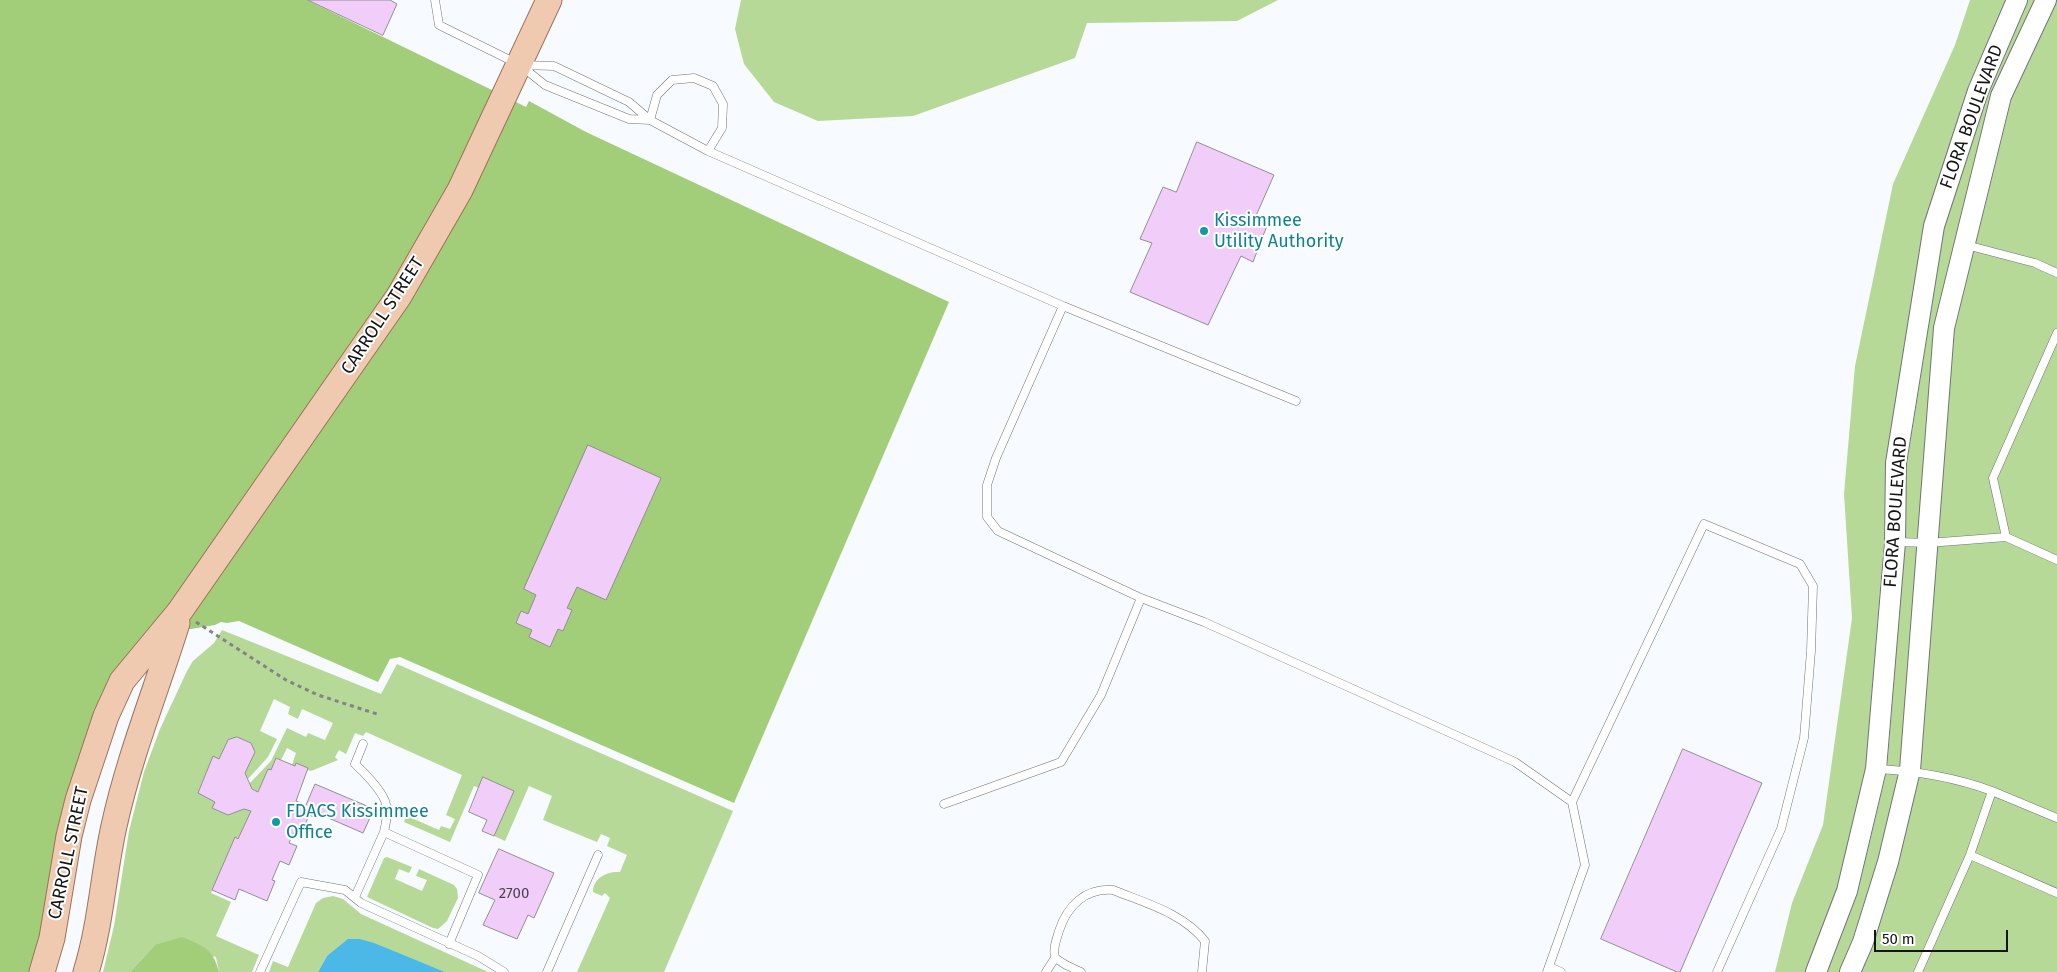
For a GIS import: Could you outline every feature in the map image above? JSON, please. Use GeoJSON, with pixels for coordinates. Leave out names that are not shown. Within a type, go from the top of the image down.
{"type":"FeatureCollection","features":[{"type":"Feature","properties":{"kind":"main road","name":"CARROLL STREET"},"geometry":{"type":"LineString","coordinates":[[42,972],[52,938],[69,836],[78,800],[106,716],[122,682],[180,611],[399,296],[460,190],[549,0]]}},
{"type":"Feature","properties":{"kind":"main road","name":"CARROLL STREET"},"geometry":{"type":"LineString","coordinates":[[86,972],[96,932],[113,828],[126,776],[160,678],[180,611]]}},
{"type":"Feature","properties":{"kind":"street","name":"FLORA BOULEVARD"},"geometry":{"type":"LineString","coordinates":[[1816,972],[1848,891],[1876,769],[1894,542],[1896,463],[1934,226],[1978,91],[2017,0]]}},
{"type":"Feature","properties":{"kind":"street","name":"FLORA BOULEVARD"},"geometry":{"type":"LineString","coordinates":[[1850,972],[1863,942],[1888,862],[1910,770],[1944,328],[2001,96],[2046,0]]}},
{"type":"Feature","properties":{"kind":"lane"},"geometry":{"type":"LineString","coordinates":[[435,0],[439,24],[520,65],[545,85],[629,119],[650,120]]}},
{"type":"Feature","properties":{"kind":"lane"},"geometry":{"type":"LineString","coordinates":[[520,65],[554,66],[629,102],[650,120],[708,151],[1062,306],[1296,402]]}},
{"type":"Feature","properties":{"kind":"lane"},"geometry":{"type":"LineString","coordinates":[[650,120],[658,95],[672,80],[694,78],[713,86],[723,104],[722,128],[708,151]]}},
{"type":"Feature","properties":{"kind":"lane"},"geometry":{"type":"LineString","coordinates":[[1965,245],[2034,263],[2057,273]]}},
{"type":"Feature","properties":{"kind":"lane"},"geometry":{"type":"LineString","coordinates":[[1062,306],[996,458],[987,485],[987,516],[998,530],[1141,598],[1204,622],[1515,762],[1572,802]]}},
{"type":"Feature","properties":{"kind":"lane"},"geometry":{"type":"LineString","coordinates":[[2006,537],[1993,478],[2057,333]]}},
{"type":"Feature","properties":{"kind":"lane"},"geometry":{"type":"LineString","coordinates":[[1561,972],[1548,970],[1585,865],[1572,802],[1704,524],[1800,564],[1813,586],[1811,651],[1804,738],[1780,829],[1717,972]]}},
{"type":"Feature","properties":{"kind":"lane"},"geometry":{"type":"LineString","coordinates":[[1894,542],[1928,543],[2006,537],[2057,560]]}},
{"type":"Feature","properties":{"kind":"lane"},"geometry":{"type":"LineString","coordinates":[[944,804],[1061,762],[1101,694],[1141,598]]}},
{"type":"Feature","properties":{"kind":"lane"},"geometry":{"type":"LineString","coordinates":[[355,897],[384,832],[388,818],[385,801],[364,772],[355,764],[363,744]]}},
{"type":"Feature","properties":{"kind":"lane"},"geometry":{"type":"LineString","coordinates":[[1876,769],[1910,770],[1964,781],[2057,818]]}},
{"type":"Feature","properties":{"kind":"lane"},"geometry":{"type":"LineString","coordinates":[[1918,972],[1970,855],[1992,791]]}},
{"type":"Feature","properties":{"kind":"lane"},"geometry":{"type":"LineString","coordinates":[[384,832],[478,875],[449,944]]}},
{"type":"Feature","properties":{"kind":"lane"},"geometry":{"type":"LineString","coordinates":[[547,972],[598,855]]}},
{"type":"Feature","properties":{"kind":"lane"},"geometry":{"type":"LineString","coordinates":[[1970,855],[2057,893]]}},
{"type":"Feature","properties":{"kind":"lane"},"geometry":{"type":"LineString","coordinates":[[260,972],[301,882],[345,890],[362,903],[478,956],[504,972]]}},
{"type":"Feature","properties":{"kind":"lane"},"geometry":{"type":"LineString","coordinates":[[1081,972],[1066,966],[1055,958],[1053,949],[1060,926],[1069,909],[1079,899],[1104,889],[1113,890],[1185,921],[1197,931],[1205,941],[1202,972]]}},
{"type":"Feature","properties":{"kind":"lane"},"geometry":{"type":"LineString","coordinates":[[1046,972],[1055,958]]}},
{"type":"Feature","properties":{"kind":"path"},"geometry":{"type":"LineString","coordinates":[[180,611],[286,680],[318,695],[377,714]]}},
{"type":"Feature","properties":{"kind":"green space"},"geometry":{"type":"Polygon","coordinates":[[[0,0],[307,0],[496,92],[451,186],[390,291],[176,600],[173,599],[171,606],[114,676],[49,901],[31,972],[0,972],[0,0]]]}},
{"type":"Feature","properties":{"kind":"green space"},"geometry":{"type":"Polygon","coordinates":[[[741,0],[1278,0],[1237,21],[1087,23],[1075,58],[913,116],[818,121],[774,102],[744,64],[735,29],[741,0]]]}},
{"type":"Feature","properties":{"kind":"green space"},"geometry":{"type":"Polygon","coordinates":[[[1970,0],[2006,0],[1968,87],[1925,223],[1886,461],[1884,540],[1866,766],[1838,888],[1805,972],[1775,972],[1792,903],[1823,825],[1852,618],[1844,494],[1855,366],[1893,184],[1955,45],[1970,0]]]}},
{"type":"Feature","properties":{"kind":"green space"},"geometry":{"type":"Polygon","coordinates":[[[2028,0],[2035,0],[1992,92],[1934,327],[1900,768],[1878,859],[1853,938],[1839,972],[1827,972],[1857,895],[1887,770],[1904,552],[1907,464],[1944,229],[1988,94],[2028,0]]]}},
{"type":"Feature","properties":{"kind":"green space"},"geometry":{"type":"Polygon","coordinates":[[[2057,1],[2057,972],[1861,972],[1873,945],[1898,864],[1920,772],[1954,331],[2011,100],[2057,1]]]}},
{"type":"Feature","properties":{"kind":"green space"},"geometry":{"type":"Polygon","coordinates":[[[514,101],[526,107],[529,101],[586,132],[949,302],[734,803],[400,657],[390,659],[378,682],[239,621],[221,622],[215,625],[185,630],[190,616],[514,101]]]}},
{"type":"Feature","properties":{"kind":"green space"},"geometry":{"type":"Polygon","coordinates":[[[222,630],[381,694],[397,664],[733,811],[664,972],[577,972],[610,898],[605,893],[602,896],[593,892],[595,883],[606,874],[620,872],[627,855],[607,846],[610,838],[601,834],[597,842],[543,820],[552,796],[529,786],[505,841],[494,836],[514,791],[483,777],[479,788],[474,786],[450,842],[404,822],[405,819],[400,813],[439,830],[441,826],[450,829],[455,819],[446,815],[462,775],[366,732],[363,736],[355,733],[346,754],[339,750],[335,757],[338,760],[311,771],[292,765],[296,753],[287,748],[281,760],[276,758],[271,770],[268,769],[258,792],[252,789],[249,784],[271,761],[287,728],[306,737],[308,733],[325,740],[333,723],[302,709],[298,719],[288,714],[290,707],[274,699],[260,731],[277,739],[268,757],[248,779],[245,773],[255,752],[251,743],[237,737],[228,740],[219,759],[213,757],[198,792],[215,802],[228,815],[244,809],[251,811],[238,839],[235,838],[211,893],[231,902],[216,936],[259,955],[252,972],[219,972],[216,957],[155,945],[130,972],[103,972],[114,926],[129,831],[144,772],[160,729],[187,671],[193,661],[214,643],[222,630]]]}},
{"type":"Feature","properties":{"kind":"green space"},"geometry":{"type":"Polygon","coordinates":[[[387,857],[412,867],[409,873],[399,869],[395,879],[422,891],[427,880],[416,876],[419,869],[454,885],[457,889],[458,898],[447,921],[438,929],[367,897],[384,858],[387,857]]]}},
{"type":"Feature","properties":{"kind":"green space"},"geometry":{"type":"Polygon","coordinates":[[[333,896],[343,899],[361,914],[488,972],[445,972],[360,939],[327,956],[318,972],[269,972],[273,961],[288,967],[316,903],[323,898],[333,896]]]}},
{"type":"Feature","properties":{"kind":"green space"},"geometry":{"type":"Polygon","coordinates":[[[182,937],[206,949],[214,958],[219,972],[130,972],[155,945],[182,937]]]}},
{"type":"Feature","properties":{"kind":"water"},"geometry":{"type":"Polygon","coordinates":[[[348,939],[360,939],[374,943],[445,972],[318,972],[327,956],[348,939]]]}},
{"type":"Feature","properties":{"kind":"building"},"geometry":{"type":"Polygon","coordinates":[[[308,0],[390,0],[397,4],[383,35],[308,0]]]}},
{"type":"Feature","properties":{"kind":"building","name":"Kissimmee Utility Authority"},"geometry":{"type":"Polygon","coordinates":[[[1197,142],[1274,175],[1255,218],[1268,223],[1253,262],[1241,256],[1208,325],[1130,292],[1152,243],[1140,239],[1163,187],[1176,192],[1197,142]]]}},
{"type":"Feature","properties":{"kind":"building"},"geometry":{"type":"Polygon","coordinates":[[[588,445],[661,478],[606,600],[577,587],[567,608],[572,610],[563,631],[558,629],[550,647],[529,637],[532,630],[516,623],[521,611],[528,614],[536,595],[524,589],[588,445]]]}},
{"type":"Feature","properties":{"kind":"building","name":"FDACS Kissimmee Office"},"geometry":{"type":"Polygon","coordinates":[[[237,737],[251,743],[255,752],[245,773],[252,789],[258,792],[268,769],[271,770],[276,758],[295,766],[296,763],[308,768],[296,801],[306,805],[315,784],[374,809],[363,833],[317,813],[315,813],[314,817],[309,815],[302,832],[299,830],[297,834],[294,832],[289,843],[297,846],[289,865],[280,861],[272,880],[275,881],[267,901],[239,889],[235,900],[212,890],[235,837],[238,839],[251,811],[244,809],[228,815],[212,808],[215,802],[198,793],[213,756],[219,759],[228,740],[237,737]]]}},
{"type":"Feature","properties":{"kind":"building"},"geometry":{"type":"Polygon","coordinates":[[[1683,749],[1762,783],[1680,972],[1677,972],[1601,939],[1683,749]]]}},
{"type":"Feature","properties":{"kind":"building"},"geometry":{"type":"Polygon","coordinates":[[[483,777],[514,791],[494,836],[482,831],[487,820],[469,812],[483,777]]]}},
{"type":"Feature","properties":{"kind":"building"},"geometry":{"type":"Polygon","coordinates":[[[499,849],[554,873],[534,918],[528,915],[517,939],[483,925],[495,900],[479,893],[499,849]]]}},
{"type":"Feature","properties":{"kind":"place","name":"Kissimmee Utility Authority"},"geometry":{"type":"Point","coordinates":[1204,231]}},
{"type":"Feature","properties":{"kind":"place","name":"FDACS Kissimmee Office"},"geometry":{"type":"Point","coordinates":[276,822]}}]}
